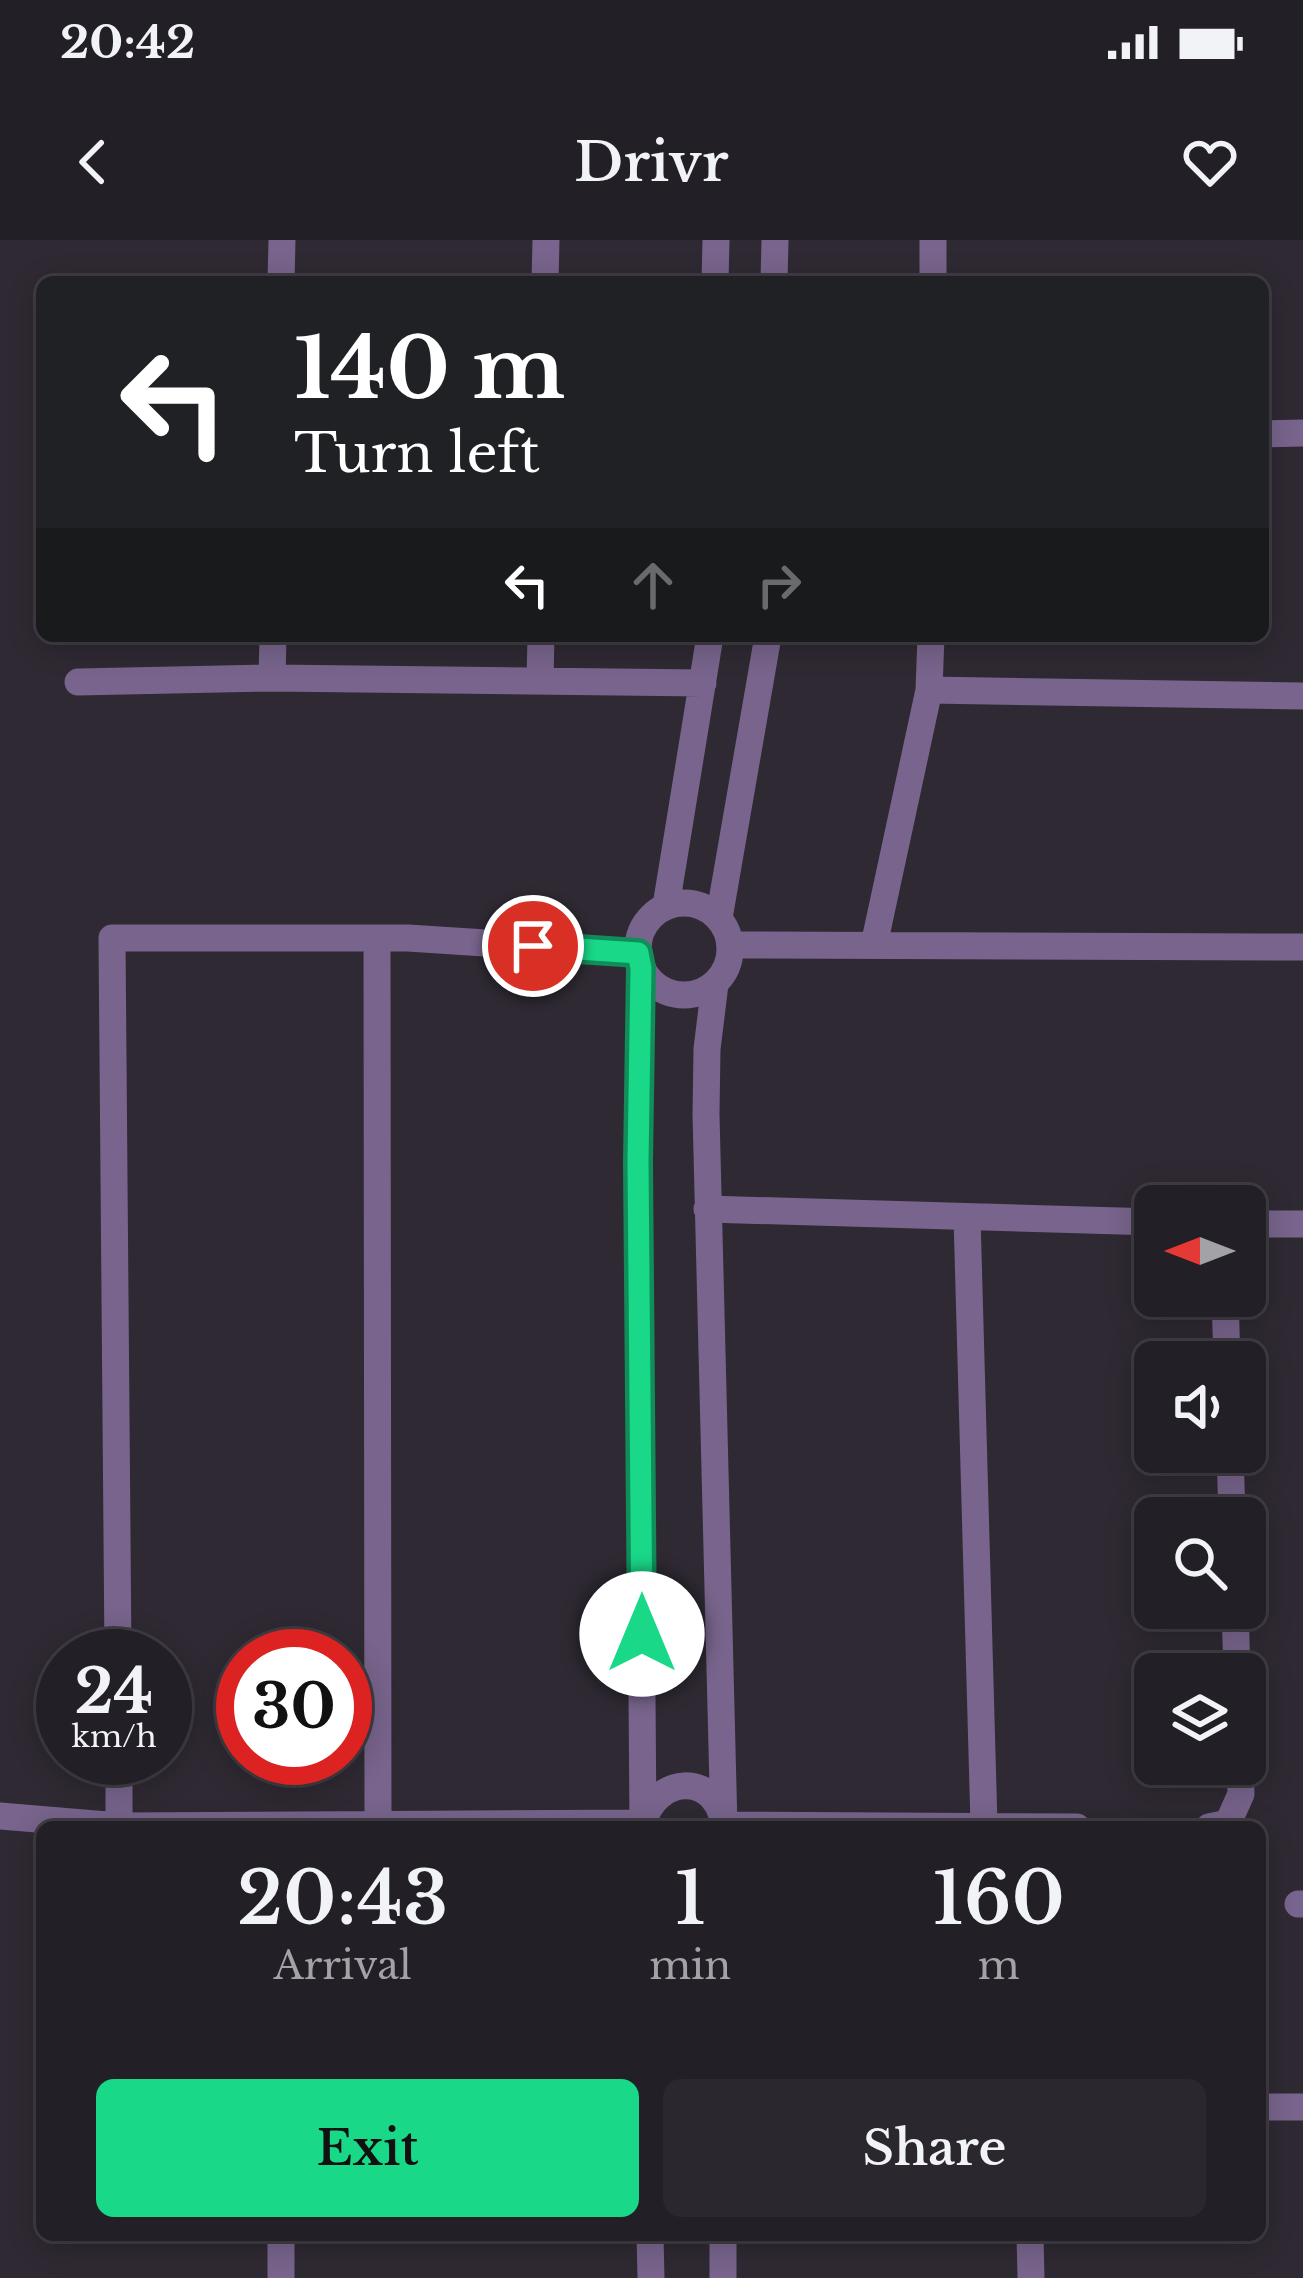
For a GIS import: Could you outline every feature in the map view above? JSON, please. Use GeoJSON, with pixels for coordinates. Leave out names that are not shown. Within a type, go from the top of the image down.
{"type":"FeatureCollection","features":[{"type":"Feature","properties":{"kind":"street"},"geometry":{"type":"LineString","coordinates":[[281,276],[282,240]]}},
{"type":"Feature","properties":{"kind":"street"},"geometry":{"type":"LineString","coordinates":[[545,276],[546,240]]}},
{"type":"Feature","properties":{"kind":"street"},"geometry":{"type":"LineString","coordinates":[[716,240],[716,276]]}},
{"type":"Feature","properties":{"kind":"street"},"geometry":{"type":"LineString","coordinates":[[774,276],[775,240]]}},
{"type":"Feature","properties":{"kind":"street"},"geometry":{"type":"LineString","coordinates":[[933,240],[933,276]]}},
{"type":"Feature","properties":{"kind":"street"},"geometry":{"type":"LineString","coordinates":[[1269,434],[1303,434]]}},
{"type":"Feature","properties":{"kind":"street"},"geometry":{"type":"LineString","coordinates":[[272,678],[273,642]]}},
{"type":"Feature","properties":{"kind":"street"},"geometry":{"type":"LineString","coordinates":[[540,679],[541,642]]}},
{"type":"Feature","properties":{"kind":"street"},"geometry":{"type":"LineString","coordinates":[[666,906],[709,642]]}},
{"type":"Feature","properties":{"kind":"street"},"geometry":{"type":"LineString","coordinates":[[719,918],[767,642]]}},
{"type":"Feature","properties":{"kind":"street"},"geometry":{"type":"LineString","coordinates":[[874,945],[929,690],[932,642]]}},
{"type":"Feature","properties":{"kind":"street"},"geometry":{"type":"LineString","coordinates":[[78,682],[272,678],[703,683]]}},
{"type":"Feature","properties":{"kind":"street"},"geometry":{"type":"LineString","coordinates":[[929,690],[1303,696]]}},
{"type":"Feature","properties":{"kind":"street"},"geometry":{"type":"LineString","coordinates":[[639,961],[660,989],[674,994],[702,992],[715,984],[730,959],[727,930],[708,909],[680,902],[653,914],[638,939],[643,1821]]}},
{"type":"Feature","properties":{"kind":"street"},"geometry":{"type":"LineString","coordinates":[[118,1629],[112,938],[377,938],[639,961]]}},
{"type":"Feature","properties":{"kind":"street"},"geometry":{"type":"LineString","coordinates":[[377,938],[378,1821]]}},
{"type":"Feature","properties":{"kind":"street"},"geometry":{"type":"LineString","coordinates":[[730,945],[1303,947]]}},
{"type":"Feature","properties":{"kind":"street"},"geometry":{"type":"LineString","coordinates":[[715,984],[707,1049],[707,1209],[724,1821]]}},
{"type":"Feature","properties":{"kind":"street"},"geometry":{"type":"LineString","coordinates":[[707,1209],[1134,1221]]}},
{"type":"Feature","properties":{"kind":"street"},"geometry":{"type":"LineString","coordinates":[[967,1217],[984,1821]]}},
{"type":"Feature","properties":{"kind":"street"},"geometry":{"type":"LineString","coordinates":[[1266,1224],[1303,1224]]}},
{"type":"Feature","properties":{"kind":"street"},"geometry":{"type":"LineString","coordinates":[[119,1785],[119,1821]]}},
{"type":"Feature","properties":{"kind":"street"},"geometry":{"type":"LineString","coordinates":[[1228,1821],[1241,1785]]}},
{"type":"Feature","properties":{"kind":"street"},"geometry":{"type":"LineString","coordinates":[[644,1821],[656,1796],[685,1786],[712,1798],[723,1821]]}},
{"type":"Feature","properties":{"kind":"street"},"geometry":{"type":"LineString","coordinates":[[0,1816],[60,1821]]}},
{"type":"Feature","properties":{"kind":"street"},"geometry":{"type":"LineString","coordinates":[[1266,2107],[1303,2107]]}},
{"type":"Feature","properties":{"kind":"street"},"geometry":{"type":"LineString","coordinates":[[280,2241],[281,2278]]}},
{"type":"Feature","properties":{"kind":"street"},"geometry":{"type":"LineString","coordinates":[[650,2241],[651,2278]]}},
{"type":"Feature","properties":{"kind":"street"},"geometry":{"type":"LineString","coordinates":[[723,2241],[723,2278]]}},
{"type":"Feature","properties":{"kind":"street"},"geometry":{"type":"LineString","coordinates":[[1030,2241],[1031,2278]]}},
{"type":"Feature","properties":{"kind":"route"},"geometry":{"type":"LineString","coordinates":[[533,946],[638,953],[641,968],[642,1634]]}}]}
